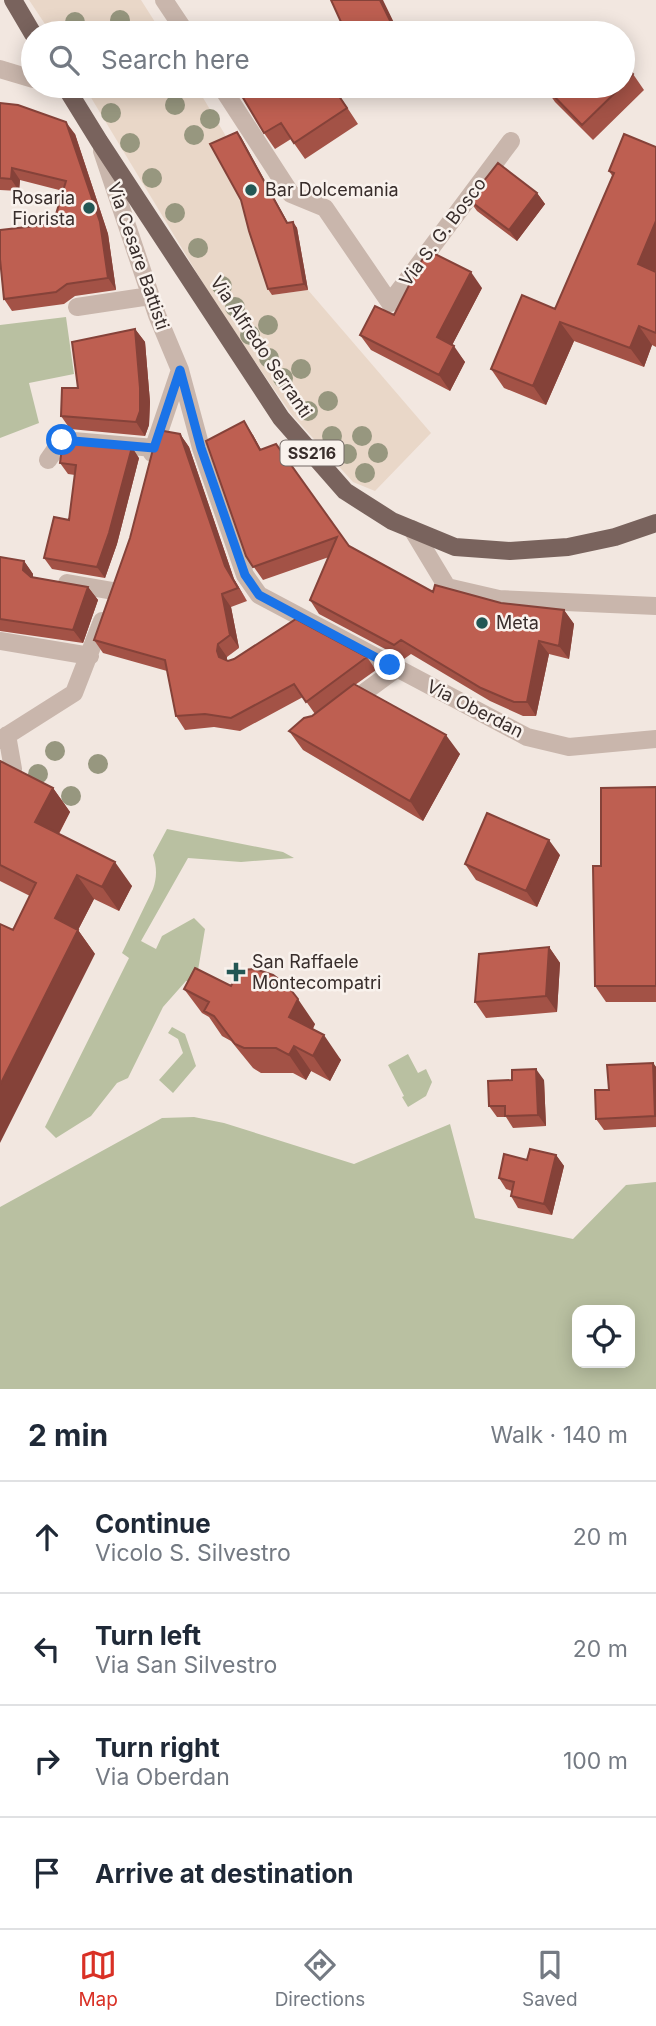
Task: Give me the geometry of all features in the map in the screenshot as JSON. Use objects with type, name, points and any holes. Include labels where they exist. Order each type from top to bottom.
[{"type":"main road","points":[[13,0],[25,21]]},
{"type":"main road","name":"Via Alfredo Serranti","points":[[70,98],[281,418],[345,491],[392,521],[455,547],[510,551],[568,547],[615,537],[656,523]]},
{"type":"street","points":[[164,0],[178,21]]},
{"type":"street","points":[[0,69],[21,75]]},
{"type":"street","name":"Via S. G. Bosco","points":[[228,98],[291,194],[325,208],[390,303],[511,141]]},
{"type":"street","name":"Via Cesare Battisti","points":[[99,141],[150,296],[180,370]]},
{"type":"street","points":[[77,307],[150,296]]},
{"type":"street","points":[[148,472],[180,370]]},
{"type":"street","name":"Via Oberdan","points":[[180,370],[201,448],[245,575],[259,595],[527,737],[549,743],[580,746],[656,738]]},
{"type":"street","points":[[48,460],[62,440],[154,448]]},
{"type":"street","points":[[412,529],[447,586],[499,599],[656,606]]},
{"type":"street","points":[[0,774],[13,769],[4,737],[74,693],[115,585],[55,581]]},
{"type":"street","points":[[284,633],[303,620]]},
{"type":"street","points":[[0,641],[90,656]]},
{"type":"street","points":[[330,718],[396,669]]},
{"type":"green space","points":[[66,317],[74,374],[29,383],[39,423],[0,438],[0,325]]},
{"type":"green space","points":[[167,829],[283,852],[294,858],[241,862],[188,858],[141,941],[156,949],[162,936],[194,918],[205,929],[196,982],[186,981],[163,1007],[128,1078],[117,1083],[91,1116],[56,1138],[45,1127],[129,958],[122,953],[153,889],[156,872],[153,855]]},
{"type":"green space","points":[[172,1027],[185,1034],[196,1066],[173,1093],[159,1080],[183,1053],[178,1039],[168,1033]]},
{"type":"green space","points":[[408,1054],[418,1073],[426,1069],[432,1082],[426,1096],[408,1107],[388,1065]]},
{"type":"green space","points":[[194,1117],[224,1123],[354,1164],[450,1124],[475,1218],[573,1239],[626,1185],[656,1182],[656,1389],[0,1389],[0,1207],[162,1118]]},
{"type":"shaded area","points":[[29,0],[141,0],[154,21],[43,21]]},
{"type":"shaded area","points":[[91,98],[203,98],[230,143],[245,206],[272,295],[308,290],[431,433],[375,491],[353,482],[292,415],[221,313]]},
{"type":"building","points":[[331,0],[380,0],[390,21],[341,21]]},
{"type":"building","points":[[243,98],[340,98],[347,108],[294,143],[281,123],[264,133]]},
{"type":"building","points":[[556,98],[610,98],[582,125]]},
{"type":"building","points":[[0,103],[18,105],[66,122],[100,222],[108,278],[67,284],[56,292],[4,299],[0,230],[53,224],[66,181],[12,168],[11,179],[0,178]]},
{"type":"building","points":[[237,132],[287,223],[293,222],[304,284],[268,289],[241,200],[210,144]]},
{"type":"building","points":[[624,134],[656,147],[656,221],[638,264],[656,272],[656,333],[639,326],[630,348],[560,322],[533,386],[491,369],[522,295],[555,309],[614,173],[609,171]]},
{"type":"building","points":[[498,163],[537,193],[509,230],[469,200]]},
{"type":"building","points":[[427,250],[471,272],[437,337],[454,346],[439,375],[360,335],[375,306],[394,315]]},
{"type":"building","points":[[135,329],[140,388],[140,411],[136,422],[61,416],[62,388],[78,388],[72,342]]},
{"type":"building","points":[[244,421],[260,450],[276,444],[349,546],[433,592],[435,585],[501,603],[564,610],[559,646],[539,641],[527,702],[514,702],[481,688],[401,640],[394,645],[310,600],[337,537],[253,567],[246,556],[206,441]]},
{"type":"building","points":[[158,430],[180,434],[225,566],[238,588],[222,594],[230,635],[218,644],[219,657],[228,661],[234,659],[296,619],[367,657],[306,702],[294,684],[231,718],[205,714],[176,716],[165,660],[94,640],[130,538]]},
{"type":"building","points":[[63,441],[132,447],[97,567],[44,558],[54,517],[69,520],[76,465],[60,463]]},
{"type":"building","points":[[0,557],[24,561],[23,570],[31,577],[88,587],[73,630],[0,619]]},
{"type":"building","points":[[354,684],[446,735],[410,801],[289,731]]},
{"type":"building","points":[[0,761],[53,788],[35,822],[115,862],[102,887],[77,875],[55,918],[78,930],[0,1085],[0,924],[13,930],[36,883],[0,865]]},
{"type":"building","points":[[656,787],[656,986],[595,986],[593,866],[601,866],[601,788]]},
{"type":"building","points":[[487,813],[549,840],[526,891],[465,864]]},
{"type":"building","points":[[549,947],[546,996],[475,1002],[479,954]]},
{"type":"building","points":[[195,968],[231,986],[240,970],[255,969],[273,975],[287,985],[298,999],[289,1017],[324,1035],[313,1056],[294,1046],[289,1055],[276,1048],[244,1048],[235,1044],[214,1016],[204,1011],[209,1002],[184,989]]},
{"type":"building","points":[[653,1063],[655,1116],[596,1119],[595,1090],[609,1090],[607,1065]]},
{"type":"building","points":[[536,1069],[538,1115],[505,1116],[505,1106],[489,1106],[488,1081],[512,1080],[512,1070]]},
{"type":"building","points":[[530,1149],[556,1155],[544,1204],[511,1196],[514,1182],[499,1178],[504,1154],[527,1160]]},
{"type":"place","name":"Bar Dolcemania","points":[[251,190]]},
{"type":"place","name":"Rosaria Fiorista","points":[[89,208]]},
{"type":"place","name":"Meta","points":[[482,623]]},
{"type":"place","name":"San Raffaele Montecompatri","points":[[236,972]]},
{"type":"route","points":[[62,440],[154,448],[180,370],[201,448],[245,575],[259,595],[390,665]]}]
